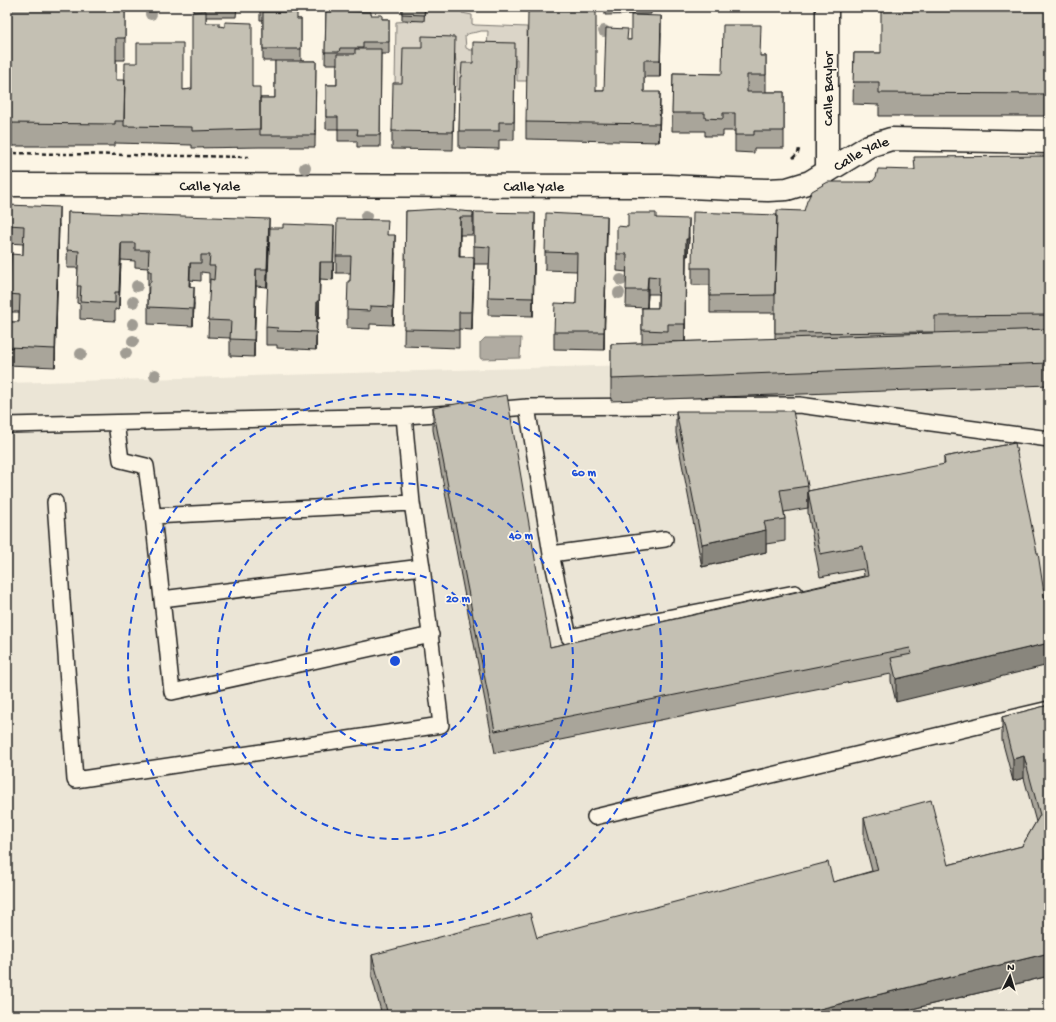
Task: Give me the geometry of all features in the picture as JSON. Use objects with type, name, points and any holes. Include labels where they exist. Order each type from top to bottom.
[{"type":"street","name":"Calle Baylor","points":[[826,7],[827,171]]},
{"type":"street","name":"Calle Yale","points":[[7,185],[668,186],[768,190],[787,189],[810,182],[869,146],[890,139],[1049,142]]},
{"type":"lane","points":[[7,425],[404,416],[527,407],[799,405],[1049,439]]},
{"type":"lane","points":[[527,407],[551,554],[568,637],[795,592]]},
{"type":"lane","points":[[55,502],[75,780],[441,725],[431,635],[412,503],[404,416]]},
{"type":"lane","points":[[116,423],[121,460],[146,466],[153,516],[172,692],[431,635]]},
{"type":"lane","points":[[153,516],[412,503]]},
{"type":"lane","points":[[551,554],[665,538]]},
{"type":"lane","points":[[162,599],[422,567]]},
{"type":"lane","points":[[595,817],[1049,709]]},
{"type":"shaded area","points":[[425,7],[461,7],[462,13],[472,15],[472,24],[475,25],[527,27],[527,81],[517,81],[517,59],[476,57],[466,90],[457,90],[455,54],[403,85],[395,85],[396,22],[424,20]],"holes":[[[488,31],[487,50],[470,50],[466,48],[465,36],[471,33]]]},
{"type":"shaded area","points":[[485,338],[521,338],[520,358],[481,359],[480,343]]},
{"type":"shaded area","points":[[1049,351],[1049,1015],[7,1015],[7,383],[770,361]]},
{"type":"building","points":[[7,7],[125,7],[125,38],[116,38],[116,80],[125,80],[124,121],[115,121],[115,124],[7,123]]},
{"type":"building","points":[[292,7],[292,8],[260,8]]},
{"type":"building","points":[[402,7],[425,7],[424,15],[402,14]]},
{"type":"building","points":[[528,7],[596,7],[596,91],[604,91],[606,28],[628,29],[627,40],[631,40],[631,15],[661,16],[660,60],[644,60],[644,92],[660,92],[659,124],[526,122]]},
{"type":"building","points":[[881,7],[1049,7],[1049,94],[879,93],[879,82],[853,82],[854,53],[881,53]]},
{"type":"building","points":[[206,11],[206,23],[219,23],[219,26],[225,27],[225,22],[252,23],[252,87],[260,87],[260,129],[192,131],[192,127],[124,126],[125,63],[137,63],[137,43],[183,43],[183,90],[192,89],[192,12]]},
{"type":"building","points":[[326,11],[371,12],[371,15],[382,15],[382,19],[389,19],[389,42],[363,42],[363,48],[340,48],[339,52],[325,52]]},
{"type":"building","points":[[263,12],[297,12],[297,19],[301,19],[301,49],[263,49]]},
{"type":"building","points":[[723,25],[761,25],[760,56],[766,56],[766,75],[747,75],[747,92],[784,92],[784,131],[754,131],[754,135],[735,135],[735,113],[723,113],[723,119],[705,118],[705,113],[672,113],[673,73],[722,74]]},
{"type":"building","points":[[422,36],[455,37],[453,132],[392,131],[393,83],[402,83],[403,48],[422,48]]},
{"type":"building","points":[[473,42],[515,43],[514,122],[499,122],[499,131],[459,131],[460,77],[462,63],[473,63]]},
{"type":"building","points":[[355,49],[381,49],[380,135],[357,135],[358,129],[338,129],[338,117],[326,117],[326,85],[337,85],[337,54],[355,54]]},
{"type":"building","points":[[275,61],[316,61],[315,135],[260,135],[260,98],[275,98]]},
{"type":"building","points":[[1049,156],[1049,315],[935,316],[935,332],[775,333],[777,210],[804,211],[812,191],[828,182],[870,182],[876,177],[878,169],[915,170],[914,157]]},
{"type":"building","points":[[8,205],[59,207],[55,349],[7,347],[7,322],[19,322],[20,295],[9,294],[11,254],[23,255],[24,226],[8,225]]},
{"type":"building","points":[[438,209],[473,212],[473,217],[460,217],[459,257],[474,257],[472,312],[459,312],[459,330],[404,329],[406,211]]},
{"type":"building","points":[[68,212],[269,219],[267,269],[256,269],[254,340],[230,339],[231,321],[208,320],[210,279],[214,280],[215,266],[209,266],[210,255],[201,255],[201,263],[190,263],[189,286],[194,287],[193,309],[148,307],[149,283],[151,282],[151,271],[148,271],[149,250],[135,250],[135,243],[121,243],[119,292],[115,292],[115,303],[80,301],[81,286],[77,286],[79,251],[67,250]]},
{"type":"building","points":[[474,212],[535,213],[533,298],[488,297],[490,247],[474,246]]},
{"type":"building","points":[[693,212],[777,215],[775,295],[710,296],[710,268],[692,268]]},
{"type":"building","points":[[546,213],[607,216],[604,332],[554,332],[555,303],[576,304],[577,253],[545,252]]},
{"type":"building","points":[[628,213],[656,213],[656,218],[689,219],[688,239],[686,239],[685,324],[668,324],[668,331],[642,330],[642,308],[658,308],[659,277],[648,276],[647,290],[626,290],[627,254],[617,254],[617,226],[628,227]]},
{"type":"building","points":[[337,219],[388,220],[387,235],[395,235],[393,307],[370,306],[370,311],[347,310],[351,256],[336,256]]},
{"type":"building","points":[[283,224],[334,226],[333,262],[320,262],[319,301],[317,301],[316,332],[277,331],[278,328],[266,327],[270,228],[283,228]]},
{"type":"building","points":[[1049,329],[1049,363],[611,379],[611,344]]},
{"type":"building","points":[[507,395],[550,647],[868,576],[863,546],[820,554],[808,491],[945,464],[944,457],[1015,443],[1038,553],[1049,627],[1049,643],[896,679],[891,658],[912,654],[910,648],[495,731],[433,408]]},
{"type":"building","points":[[676,411],[793,411],[808,486],[780,490],[785,519],[764,522],[766,530],[702,544]]},
{"type":"building","points":[[1049,705],[1049,926],[1047,926],[1049,935],[1049,953],[795,1015],[388,1015],[372,955],[530,913],[537,938],[828,862],[833,882],[878,870],[864,818],[931,800],[948,865],[1022,846],[1040,815],[1024,756],[1013,759],[1002,717]]}]
